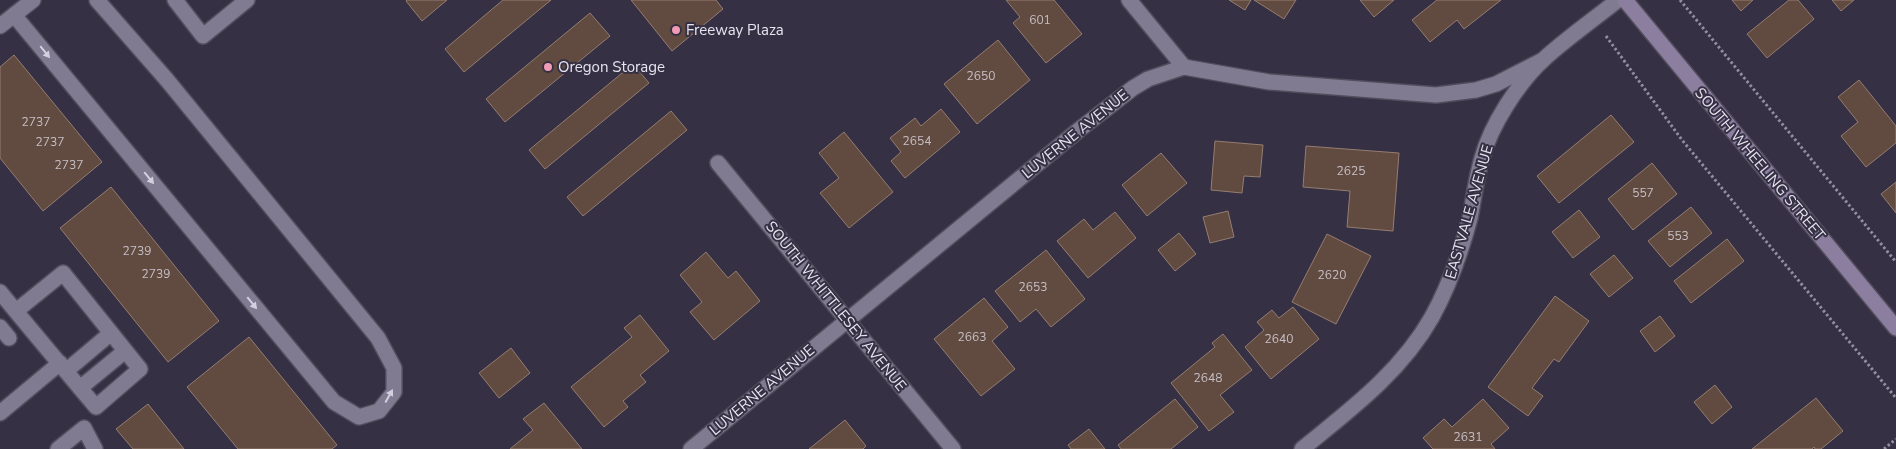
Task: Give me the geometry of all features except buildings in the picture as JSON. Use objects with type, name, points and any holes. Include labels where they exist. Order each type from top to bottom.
[{"type":"main road","name":"SOUTH WHEELING STREET","points":[[1625,0],[1896,328]]},
{"type":"street","points":[[0,26],[33,0]]},
{"type":"street","points":[[14,15],[334,402],[359,417],[379,411],[394,392],[394,368],[378,338],[173,88],[97,0]]},
{"type":"street","points":[[175,0],[203,36],[248,0]]},
{"type":"street","points":[[1129,0],[1184,67]]},
{"type":"street","name":"EASTVALE AVENUE","points":[[1302,449],[1383,381],[1400,363],[1444,295],[1470,218],[1482,157],[1506,106],[1543,60],[1618,0]]},
{"type":"street","name":"LUVERNE AVENUE","points":[[691,449],[1118,98],[1148,79],[1184,67],[1269,82],[1436,95],[1476,90],[1496,84],[1543,60]]},
{"type":"street","name":"SOUTH WHITTLESEY AVENUE","points":[[718,163],[953,449]]},
{"type":"street","points":[[0,292],[96,407],[140,370],[63,273],[16,311]]},
{"type":"street","points":[[0,413],[111,333]]},
{"type":"street","points":[[80,388],[125,351]]},
{"type":"street","points":[[58,449],[84,428],[94,449]]},
{"type":"path","points":[[1680,0],[1896,262]]},
{"type":"path","points":[[1593,20],[1682,140],[1896,398]]},
{"type":"path","points":[[1884,449],[1896,439]]},
{"type":"place","name":"Freeway Plaza","points":[[676,30]]},
{"type":"place","name":"Oregon Storage","points":[[548,67]]}]
